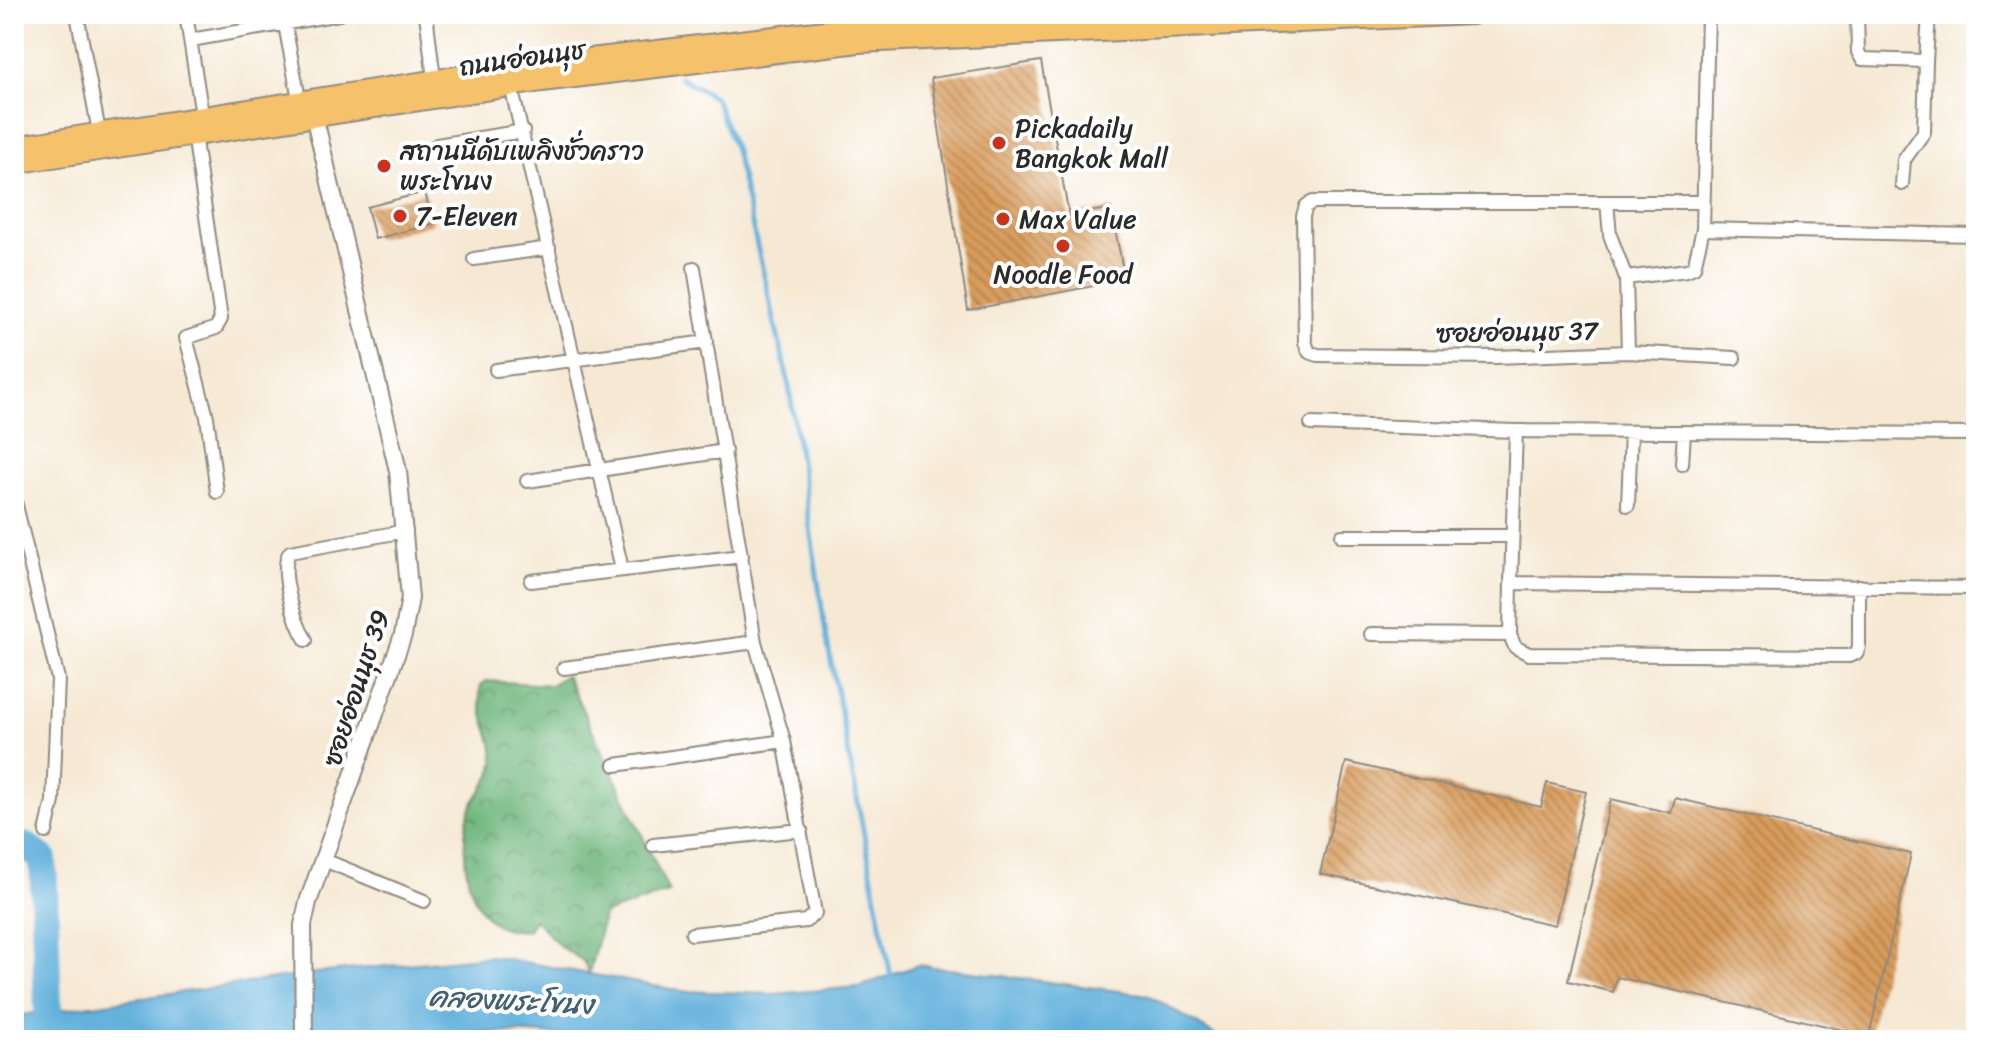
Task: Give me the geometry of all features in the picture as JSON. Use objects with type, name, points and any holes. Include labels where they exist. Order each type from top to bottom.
[{"type":"main road","name":"ถนนอ่อนนุช","points":[[14,147],[100,140],[509,77],[858,28],[1141,14]]},
{"type":"main road","name":"ถนนอ่อนนุช","points":[[858,28],[1473,14]]},
{"type":"main road","name":"ถนนอ่อนนุช","points":[[14,163],[100,140]]},
{"type":"street","points":[[77,14],[100,140]]},
{"type":"street","points":[[186,14],[221,319],[216,328],[186,338],[207,417],[217,492]]},
{"type":"street","points":[[191,40],[284,19],[339,14]]},
{"type":"street","points":[[426,14],[436,88]]},
{"type":"street","points":[[1626,278],[1646,278],[1694,267],[1703,229],[1708,14]]},
{"type":"street","points":[[1857,14],[1858,52],[1862,59],[1926,61]]},
{"type":"street","points":[[1902,184],[1904,160],[1924,132],[1929,14]]},
{"type":"street","points":[[284,19],[307,107]]},
{"type":"street","points":[[509,77],[622,569]]},
{"type":"street","name":"ซอยอ่อนนุช 39","points":[[304,1040],[303,925],[403,635],[410,598],[398,471],[307,107]]},
{"type":"street","points":[[437,145],[523,131]]},
{"type":"street","name":"ซอยอ่อนนุช 37","points":[[1313,202],[1607,202],[1610,235],[1626,278],[1628,352],[1496,357],[1318,355],[1309,352],[1305,342],[1303,216],[1306,206],[1313,202]]},
{"type":"street","points":[[1607,202],[1703,202]]},
{"type":"street","points":[[1703,229],[1976,235]]},
{"type":"street","points":[[474,259],[549,248]]},
{"type":"street","points":[[692,934],[811,919],[815,907],[784,741],[755,642],[694,268]]},
{"type":"street","points":[[496,370],[575,362],[707,342]]},
{"type":"street","points":[[1628,352],[1734,358]]},
{"type":"street","points":[[1311,424],[1516,431],[1976,434]]},
{"type":"street","points":[[1516,431],[1510,635],[1515,647],[1529,654],[1849,656],[1857,653],[1859,646],[1859,586]]},
{"type":"street","points":[[1628,505],[1631,432]]},
{"type":"street","points":[[1682,464],[1684,432]]},
{"type":"street","points":[[527,481],[725,451]]},
{"type":"street","points":[[14,497],[58,679],[54,787],[46,832]]},
{"type":"street","points":[[306,640],[297,625],[284,566],[290,552],[406,531]]},
{"type":"street","points":[[1342,536],[1511,536]]},
{"type":"street","points":[[531,581],[742,556]]},
{"type":"street","points":[[1511,583],[1976,588]]},
{"type":"street","points":[[1371,634],[1510,635]]},
{"type":"street","points":[[564,668],[755,642]]},
{"type":"street","points":[[615,765],[784,741]]},
{"type":"street","points":[[653,845],[801,830]]},
{"type":"street","points":[[324,860],[424,901]]},
{"type":"green space","points":[[566,675],[669,892],[604,914],[589,973],[583,961],[561,947],[534,919],[528,930],[508,929],[492,921],[480,908],[472,891],[465,851],[469,813],[490,777],[494,763],[492,743],[481,705],[481,685],[486,681],[550,685]]},
{"type":"water","name":"คลองพระโขนง","points":[[491,956],[682,991],[775,994],[859,987],[918,965],[1149,995],[1223,1040],[597,1040],[497,1032],[330,1040],[14,1040],[14,1016],[316,973]]},
{"type":"building","name":"Pickadaily Bangkok Mall","points":[[1041,61],[1069,216],[1111,208],[1125,280],[968,310],[931,78]]},
{"type":"building","name":"7-Eleven","points":[[425,192],[433,224],[375,239],[367,207]]},
{"type":"building","points":[[1346,762],[1541,807],[1547,783],[1586,792],[1555,925],[1320,874]]},
{"type":"building","points":[[1675,798],[1911,854],[1869,1036],[1617,977],[1613,992],[1568,981],[1611,799],[1671,813]]},
{"type":"waterway","points":[[680,77],[715,98],[735,150],[788,380],[826,635],[892,982]]},
{"type":"waterway","points":[[14,844],[27,847],[43,859],[49,1037],[60,1036]]},
{"type":"place","name":"Pickadaily Bangkok Mall","points":[[999,143]]},
{"type":"place","name":"สถานนีดับเพลิงชั่วคราว พระโขนง","points":[[384,166]]},
{"type":"place","name":"7-Eleven","points":[[400,216]]},
{"type":"place","name":"Max Value","points":[[1003,219]]},
{"type":"place","name":"Noodle Food","points":[[1063,246]]}]
